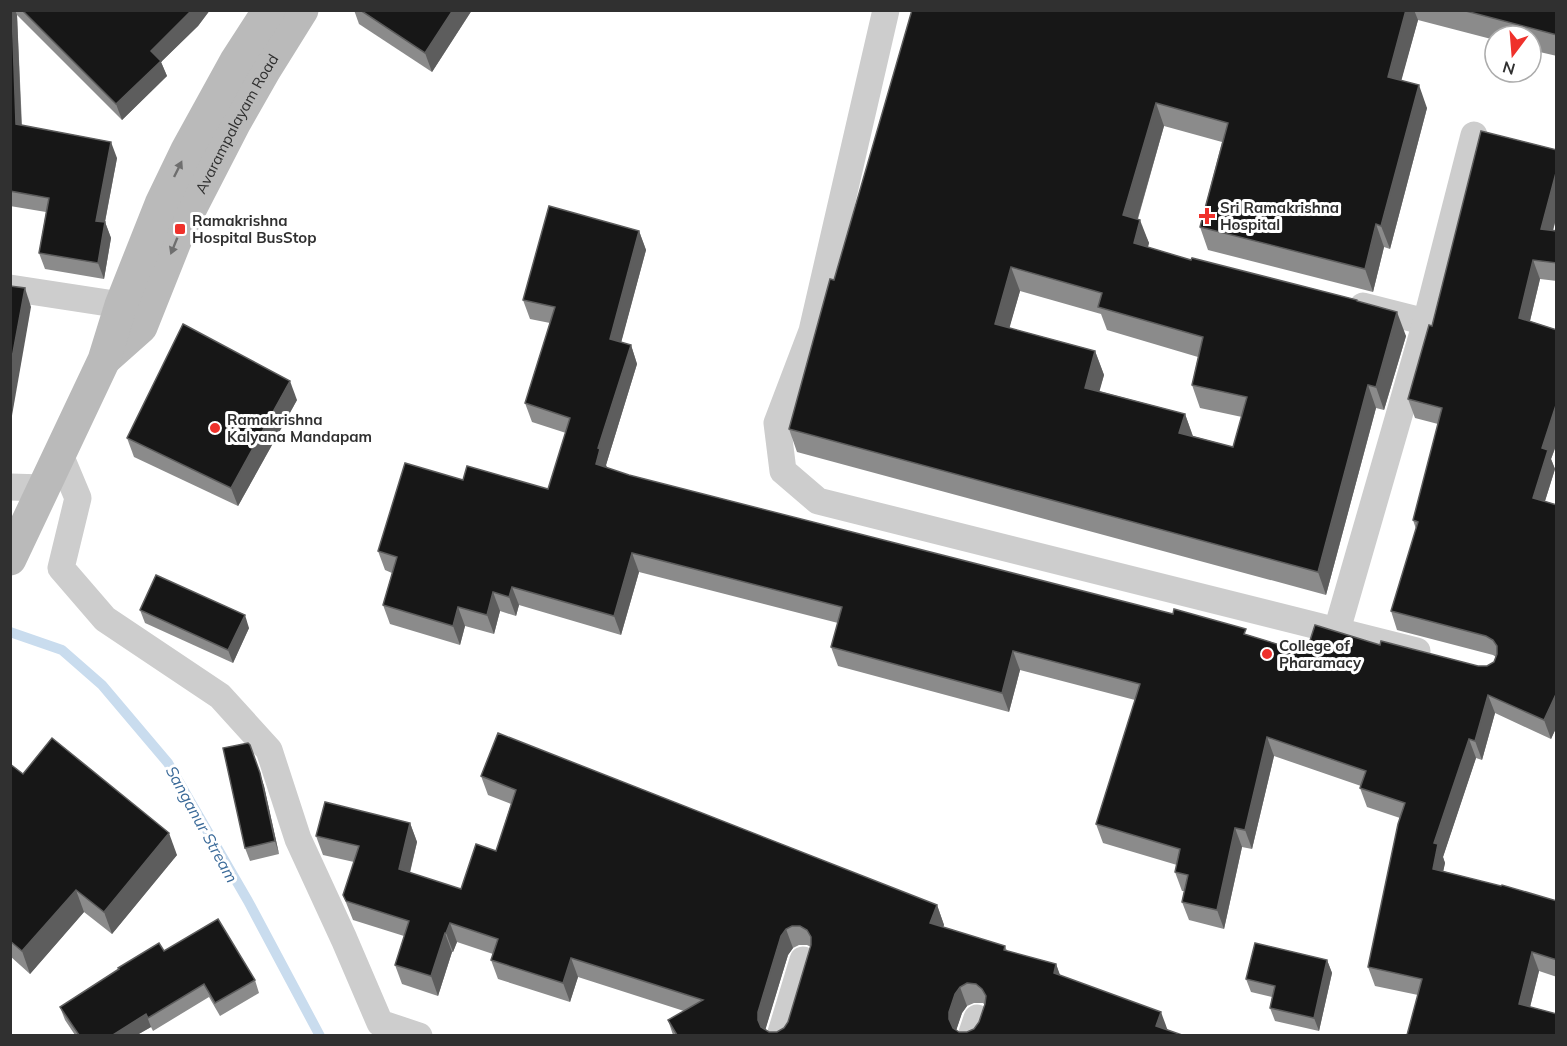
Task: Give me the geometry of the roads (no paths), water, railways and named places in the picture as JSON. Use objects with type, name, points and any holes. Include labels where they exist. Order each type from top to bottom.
[{"type":"main road","points":[[10,559],[30,495],[60,455],[104,360],[121,305],[161,204],[187,150],[236,61],[270,10]]},
{"type":"main road","name":"Avarampalayam Road","points":[[104,360],[141,327],[180,229],[235,122],[302,10]]},
{"type":"street","points":[[886,10],[812,331],[777,423],[783,471],[818,501],[1445,658]]},
{"type":"street","points":[[1337,630],[1426,321],[1474,135]]},
{"type":"street","points":[[10,288],[121,305]]},
{"type":"street","points":[[1334,298],[1426,321]]},
{"type":"street","points":[[60,455],[78,498],[61,568],[105,619],[220,696],[269,750],[298,839],[380,1023],[419,1035]]},
{"type":"street","points":[[780,1035],[803,960]]},
{"type":"waterway","name":"Sanganur Stream","points":[[10,632],[62,650],[102,685],[168,763],[248,901],[320,1036]]},
{"type":"place","name":"Sri Ramakrishna Hospital","points":[[1207,216]]},
{"type":"place","name":"Ramakrishna Hospital BusStop","points":[[180,229]]},
{"type":"place","name":"Ramakrishna Kalyana Mandapam","points":[[215,428]]},
{"type":"place","name":"College of Pharamacy","points":[[1267,654]]}]
